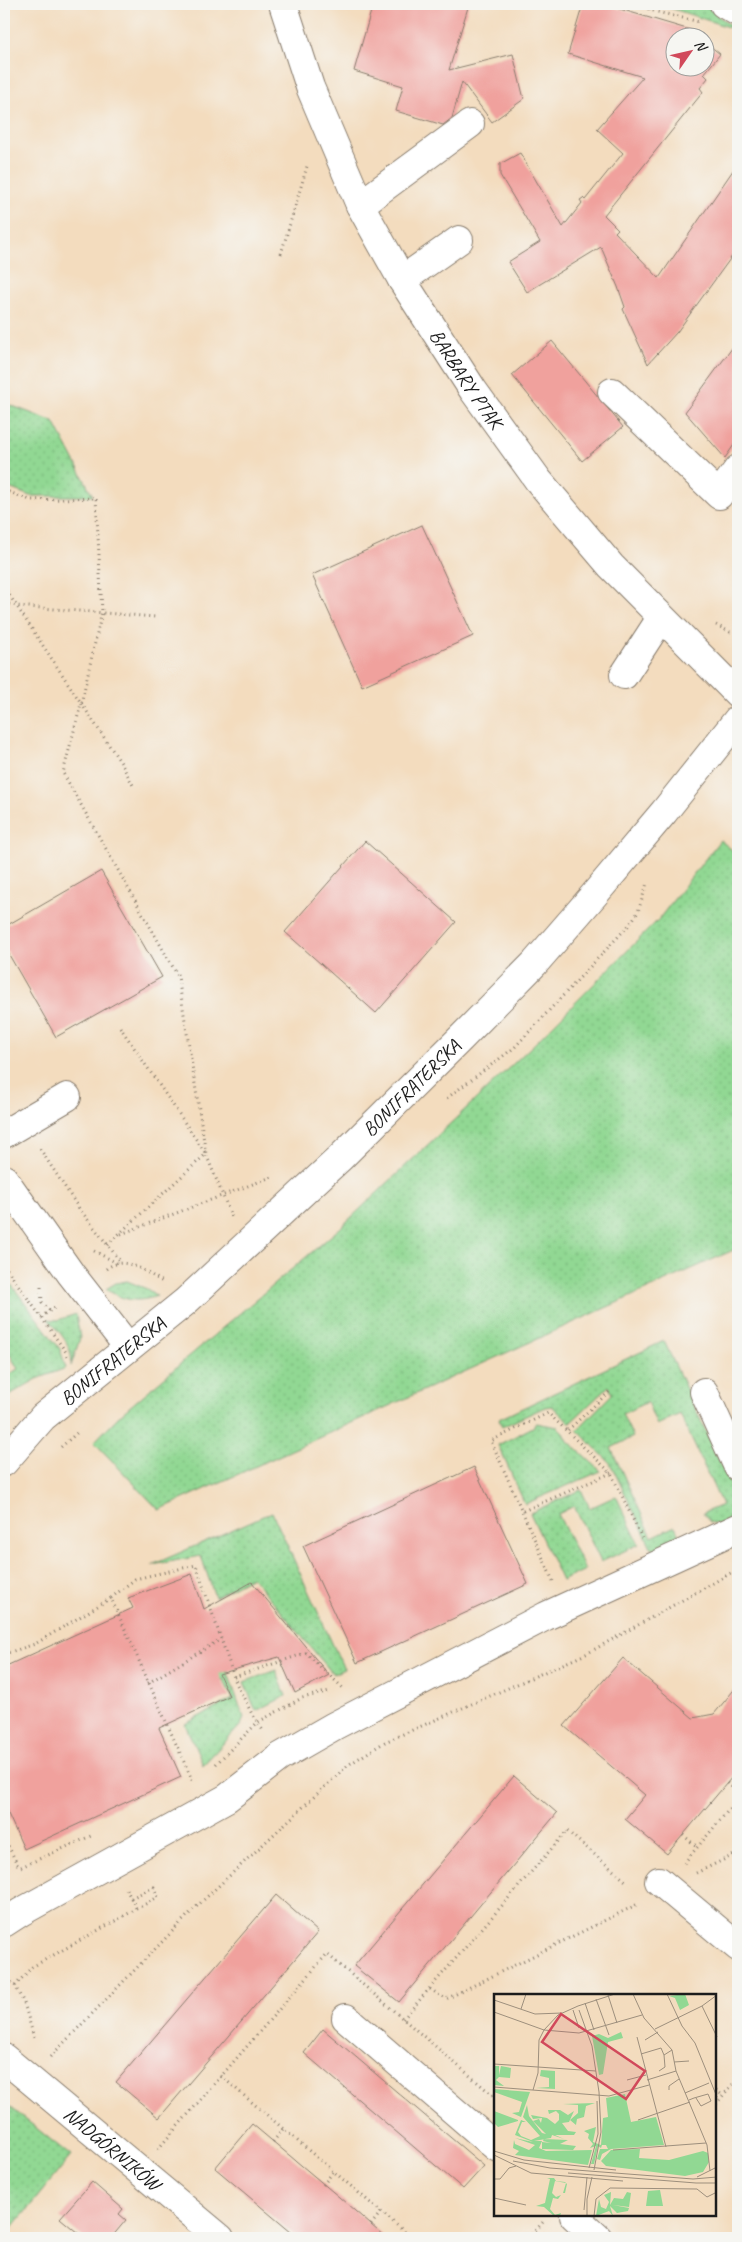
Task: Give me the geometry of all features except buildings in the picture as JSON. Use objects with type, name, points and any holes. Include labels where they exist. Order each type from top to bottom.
[{"type":"street","name":"BARBARY PTAK","points":[[283,4],[310,87],[360,205],[402,280],[473,390],[538,480],[611,566],[738,694]]},
{"type":"street","points":[[724,4],[738,12]]},
{"type":"street","points":[[360,205],[470,124]]},
{"type":"street","points":[[402,280],[459,240]]},
{"type":"street","points":[[612,392],[719,495],[738,469]]},
{"type":"street","points":[[624,675],[661,618]]},
{"type":"street","name":"BONIFRATERSKA","points":[[4,1462],[43,1417],[185,1302],[340,1158],[534,964],[658,820],[738,719]]},
{"type":"street","points":[[13,1128],[67,1097]]},
{"type":"street","points":[[4,1179],[81,1288],[128,1347]]},
{"type":"street","points":[[704,1392],[738,1467]]},
{"type":"street","name":"BONIFRATERSKA","points":[[4,1435],[43,1417]]},
{"type":"street","points":[[7,1912],[112,1861],[227,1798],[280,1757],[334,1726],[546,1616],[738,1528]]},
{"type":"street","points":[[660,1882],[738,1947]]},
{"type":"street","points":[[346,2018],[494,2145]]},
{"type":"street","name":"NADGÓRNIKÓW","points":[[4,2058],[220,2238]]},
{"type":"street","points":[[575,2217],[598,2238]]},
{"type":"path","points":[[648,4],[649,10],[701,22]]},
{"type":"path","points":[[280,254],[310,157]]},
{"type":"path","points":[[4,490],[30,500],[96,498],[102,612],[63,773],[178,976],[206,1154],[234,1224]]},
{"type":"path","points":[[4,587],[121,763],[134,787]]},
{"type":"path","points":[[4,603],[16,606],[155,617]]},
{"type":"path","points":[[120,1027],[206,1154]]},
{"type":"path","points":[[4,1088],[13,1128],[121,1262]]},
{"type":"path","points":[[107,1246],[206,1154]]},
{"type":"path","points":[[118,1234],[273,1175],[280,1180]]},
{"type":"path","points":[[41,1317],[112,1264],[121,1262],[130,1264],[166,1283],[185,1302]]},
{"type":"path","points":[[4,1266],[66,1352],[68,1361]]},
{"type":"path","points":[[568,1430],[611,1390]]},
{"type":"path","points":[[557,1589],[490,1441],[548,1413],[611,1473],[656,1567]]},
{"type":"path","points":[[523,1511],[611,1473]]},
{"type":"path","points":[[4,1654],[34,1644],[111,1598],[135,1579],[196,1565],[234,1677],[252,1714],[280,1757]]},
{"type":"path","points":[[44,2052],[50,2058],[195,1908],[348,1765],[385,1742],[588,1653],[738,1570]]},
{"type":"path","points":[[111,1598],[195,1787],[201,1780]]},
{"type":"path","points":[[148,1683],[221,1639]]},
{"type":"path","points":[[234,1677],[306,1653],[344,1688]]},
{"type":"path","points":[[214,1767],[258,1722],[302,1698],[353,1686]]},
{"type":"path","points":[[727,1783],[738,1792]]},
{"type":"path","points":[[430,1989],[446,1999],[647,1899],[660,1882],[697,1847],[738,1798]]},
{"type":"path","points":[[403,2019],[567,1831],[660,1882],[685,1879],[738,1853]]},
{"type":"path","points":[[4,1837],[17,1864],[21,1867],[96,1833]]},
{"type":"path","points":[[683,1835],[697,1847]]},
{"type":"path","points":[[112,1861],[136,1908]]},
{"type":"path","points":[[15,1986],[32,1968],[158,1897],[154,1887],[131,1898]]},
{"type":"path","points":[[157,2150],[327,1954],[494,2096]]},
{"type":"path","points":[[4,1975],[15,1986],[24,2002],[33,2040],[39,2046]]},
{"type":"path","points":[[221,2076],[412,2238]]},
{"type":"path","points":[[717,2103],[738,2078]]},
{"type":"path","points":[[717,2091],[723,2096]]},
{"type":"path","points":[[273,2142],[283,2129]]},
{"type":"path","points":[[323,2184],[333,2172]]},
{"type":"path","points":[[371,2225],[381,2212]]},
{"type":"path","points":[[529,2238],[548,2217]]},
{"type":"green space","points":[[658,4],[704,4],[734,29]]},
{"type":"green space","points":[[10,405],[54,422],[93,496],[30,496],[4,486],[4,407]]},
{"type":"green space","points":[[720,840],[738,853],[738,1248],[159,1510],[94,1442],[120,1415],[339,1229],[532,1046],[658,920]]},
{"type":"green space","points":[[4,1275],[60,1349],[66,1368],[37,1379],[4,1398],[4,1377],[18,1369],[4,1344]]},
{"type":"green space","points":[[127,1281],[147,1289],[157,1296],[143,1300],[131,1300],[118,1296],[106,1289],[116,1283]]},
{"type":"green space","points":[[76,1314],[80,1338],[71,1366],[68,1346],[48,1319],[58,1320]]},
{"type":"green space","points":[[664,1341],[738,1501],[738,1517],[718,1525],[710,1522],[703,1513],[722,1505],[680,1414],[657,1425],[647,1402],[622,1414],[633,1437],[611,1448],[652,1537],[675,1526],[678,1532],[677,1542],[656,1557],[610,1463],[577,1430],[612,1394],[609,1386],[570,1423],[552,1406],[545,1407],[502,1427],[499,1419]]},
{"type":"green space","points":[[536,1423],[558,1427],[568,1441],[601,1471],[525,1504],[498,1445],[533,1427]]},
{"type":"green space","points":[[581,1490],[590,1508],[616,1496],[639,1544],[601,1562],[574,1506],[558,1514],[585,1570],[562,1581],[530,1513]]},
{"type":"green space","points":[[272,1512],[344,1669],[333,1674],[252,1577],[215,1597],[201,1556],[152,1565]]},
{"type":"green space","points":[[219,1648],[244,1718],[241,1725],[203,1765],[185,1724],[233,1699],[223,1679],[176,1701]]},
{"type":"green space","points":[[276,1670],[286,1696],[256,1711],[244,1682]]},
{"type":"green space","points":[[4,2102],[71,2156],[4,2238]]}]
